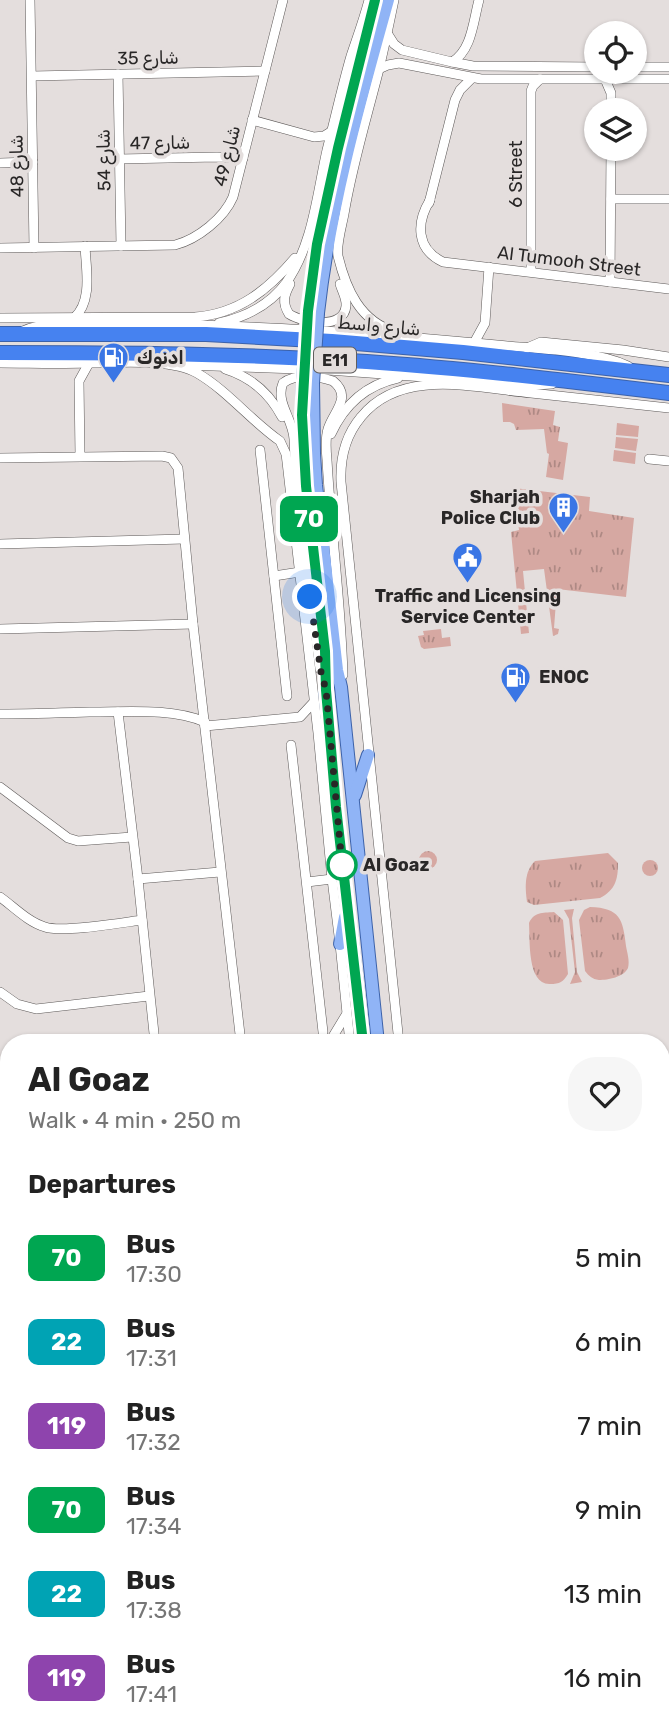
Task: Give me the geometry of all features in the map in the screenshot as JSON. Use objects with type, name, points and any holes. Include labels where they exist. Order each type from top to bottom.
[{"type":"highway","name":"شارع واسط","points":[[0,334],[206,334],[318,340],[669,374]]},
{"type":"highway","name":"شارع واسط","points":[[0,353],[210,354],[331,360],[413,365],[669,393]]},
{"type":"main road","points":[[362,1034],[326,690],[325,651],[306,486],[302,415],[308,383],[317,244],[325,201],[375,0]]},
{"type":"main road","points":[[313,312],[335,203],[388,0]]},
{"type":"main road","points":[[308,383],[316,485],[341,687],[377,1034]]},
{"type":"main road","points":[[353,806],[368,755]]},
{"type":"main road","points":[[341,944],[347,906]]},
{"type":"street","name":"شارع 48","points":[[30,0],[34,248]]},
{"type":"street","name":"شارع 49","points":[[0,248],[175,245],[195,236],[210,225],[228,208],[233,197],[283,0]]},
{"type":"street","points":[[369,0],[332,131],[307,251],[284,297],[285,306],[293,317],[304,320],[337,320],[342,316],[346,303],[337,274],[337,254],[352,171],[394,0]]},
{"type":"street","points":[[452,62],[461,56],[467,47],[479,0]]},
{"type":"street","points":[[387,33],[402,50]]},
{"type":"street","points":[[467,47],[473,66]]},
{"type":"street","points":[[399,63],[394,59],[396,50],[473,66],[584,67]]},
{"type":"street","points":[[379,69],[399,63],[472,78],[584,79]]},
{"type":"street","points":[[647,67],[669,67]]},
{"type":"street","name":"شارع 35","points":[[32,76],[265,71]]},
{"type":"street","points":[[446,73],[452,83],[455,100]]},
{"type":"street","name":"شارع 54","points":[[118,74],[121,246]]},
{"type":"street","points":[[455,100],[460,90],[472,78]]},
{"type":"street","name":"6 Street","points":[[531,271],[531,91],[540,79]]},
{"type":"street","points":[[647,79],[669,79]]},
{"type":"street","name":"Al Tumooh Street","points":[[455,100],[421,226],[424,244],[430,254],[448,263],[669,289]]},
{"type":"street","points":[[253,120],[314,136],[324,136],[332,131]]},
{"type":"street","points":[[314,136],[327,152]]},
{"type":"street","name":"شارع 47","points":[[119,159],[243,158]]},
{"type":"street","points":[[610,282],[611,161]]},
{"type":"street","points":[[0,163],[33,162]]},
{"type":"street","points":[[611,199],[669,199]]},
{"type":"street","points":[[208,326],[241,318],[267,303],[285,284],[303,249],[313,218]]},
{"type":"street","points":[[74,318],[82,309],[86,298],[85,246]]},
{"type":"street","points":[[0,318],[204,317],[236,308],[253,299],[269,286],[303,249]]},
{"type":"street","points":[[337,254],[348,289],[354,301],[368,316],[384,328],[422,338]]},
{"type":"street","points":[[489,267],[485,323],[489,336],[497,345]]},
{"type":"street","points":[[86,298],[90,307],[101,318]]},
{"type":"street","points":[[147,317],[161,324]]},
{"type":"street","points":[[474,343],[485,323]]},
{"type":"street","points":[[18,334],[34,326],[55,324],[161,324],[422,338],[599,357],[635,370]]},
{"type":"street","points":[[527,348],[541,342],[669,357]]},
{"type":"street","points":[[0,363],[206,365],[411,376],[669,408]]},
{"type":"street","points":[[0,369],[44,368],[63,363]]},
{"type":"street","points":[[63,363],[79,381]]},
{"type":"street","points":[[80,456],[79,381],[89,363]]},
{"type":"street","points":[[173,364],[191,370],[205,379],[280,442],[287,462],[341,944],[348,1034]]},
{"type":"street","points":[[206,365],[240,375],[259,387],[282,416],[294,455]]},
{"type":"street","points":[[326,449],[340,416],[353,401],[376,384],[411,376]]},
{"type":"street","points":[[326,690],[321,672],[306,557],[292,428],[279,396],[283,383],[293,377],[327,379],[337,384],[341,390],[342,401],[328,429],[326,449],[341,621],[341,687]]},
{"type":"street","points":[[398,1034],[341,471],[344,450],[351,430],[371,406],[389,394],[408,387],[464,383],[535,385],[565,380]]},
{"type":"street","points":[[260,450],[287,696]]},
{"type":"street","points":[[0,458],[167,456],[176,463],[240,1034]]},
{"type":"street","points":[[649,459],[669,461]]},
{"type":"street","points":[[328,489],[344,503]]},
{"type":"street","points":[[0,544],[184,539]]},
{"type":"street","points":[[300,572],[306,557]]},
{"type":"street","points":[[274,576],[300,572]]},
{"type":"street","points":[[0,629],[193,624]]},
{"type":"street","points":[[0,714],[176,714],[205,724],[300,717],[314,702]]},
{"type":"street","points":[[118,712],[154,1034]]},
{"type":"street","points":[[294,718],[312,725],[318,733]]},
{"type":"street","points":[[291,745],[323,1032]]},
{"type":"street","points":[[0,787],[68,838],[78,841],[132,837]]},
{"type":"street","points":[[138,879],[220,872]]},
{"type":"street","points":[[307,882],[332,879]]},
{"type":"street","points":[[0,897],[37,924],[50,929],[142,920]]},
{"type":"street","points":[[0,992],[16,1004],[36,1009],[149,996]]},
{"type":"street","points":[[336,1034],[347,1014]]},
{"type":"green space","points":[[502,403],[555,411],[553,425],[560,427],[558,441],[568,443],[563,480],[546,477],[549,454],[544,429],[516,430],[514,424],[503,422]]},
{"type":"green space","points":[[617,423],[639,426],[638,437],[616,435]]},
{"type":"green space","points":[[616,437],[638,439],[636,451],[615,448]]},
{"type":"green space","points":[[614,450],[636,453],[635,464],[613,461]]},
{"type":"green space","points":[[514,488],[590,497],[589,511],[634,518],[626,597],[557,589],[554,628],[559,629],[558,634],[553,636],[544,569],[523,571],[529,633],[521,634],[511,532],[519,530],[515,498],[507,498],[507,492]]},
{"type":"green space","points":[[441,629],[442,638],[450,637],[451,646],[421,647],[418,636],[424,635],[423,631]]},
{"type":"green space","points":[[428,851],[436,856],[437,860],[432,868],[428,869],[420,864],[419,860],[424,852]]},
{"type":"green space","points":[[608,853],[618,863],[615,884],[605,895],[600,898],[534,905],[527,902],[527,875],[535,861]]},
{"type":"green space","points":[[647,860],[653,860],[658,868],[656,874],[647,876],[642,871],[642,865]]},
{"type":"green space","points":[[590,907],[608,910],[621,922],[629,960],[628,968],[623,974],[597,980],[585,971],[579,920],[584,910]]},
{"type":"green space","points":[[574,909],[572,918],[577,972],[582,982],[570,984],[575,972],[569,919],[564,910]]},
{"type":"green space","points":[[554,912],[563,920],[568,974],[561,982],[550,984],[537,977],[534,970],[529,923],[536,915]]},
{"type":"bus line","name":"70","points":[[362,1034],[336,807],[325,651],[309,524],[302,415],[308,311],[317,244],[325,201],[375,0]]},
{"type":"place","name":"ادنوك","points":[[114,385]]},
{"type":"place","name":"Sharjah Police Club","points":[[563,534]]},
{"type":"place","name":"Traffic and Licensing Service Center","points":[[468,585]]},
{"type":"place","name":"ENOC","points":[[516,704]]},
{"type":"place","name":"Al Goaz","points":[[342,865]]},
{"type":"route","points":[[310,597],[326,690],[342,865]]}]
